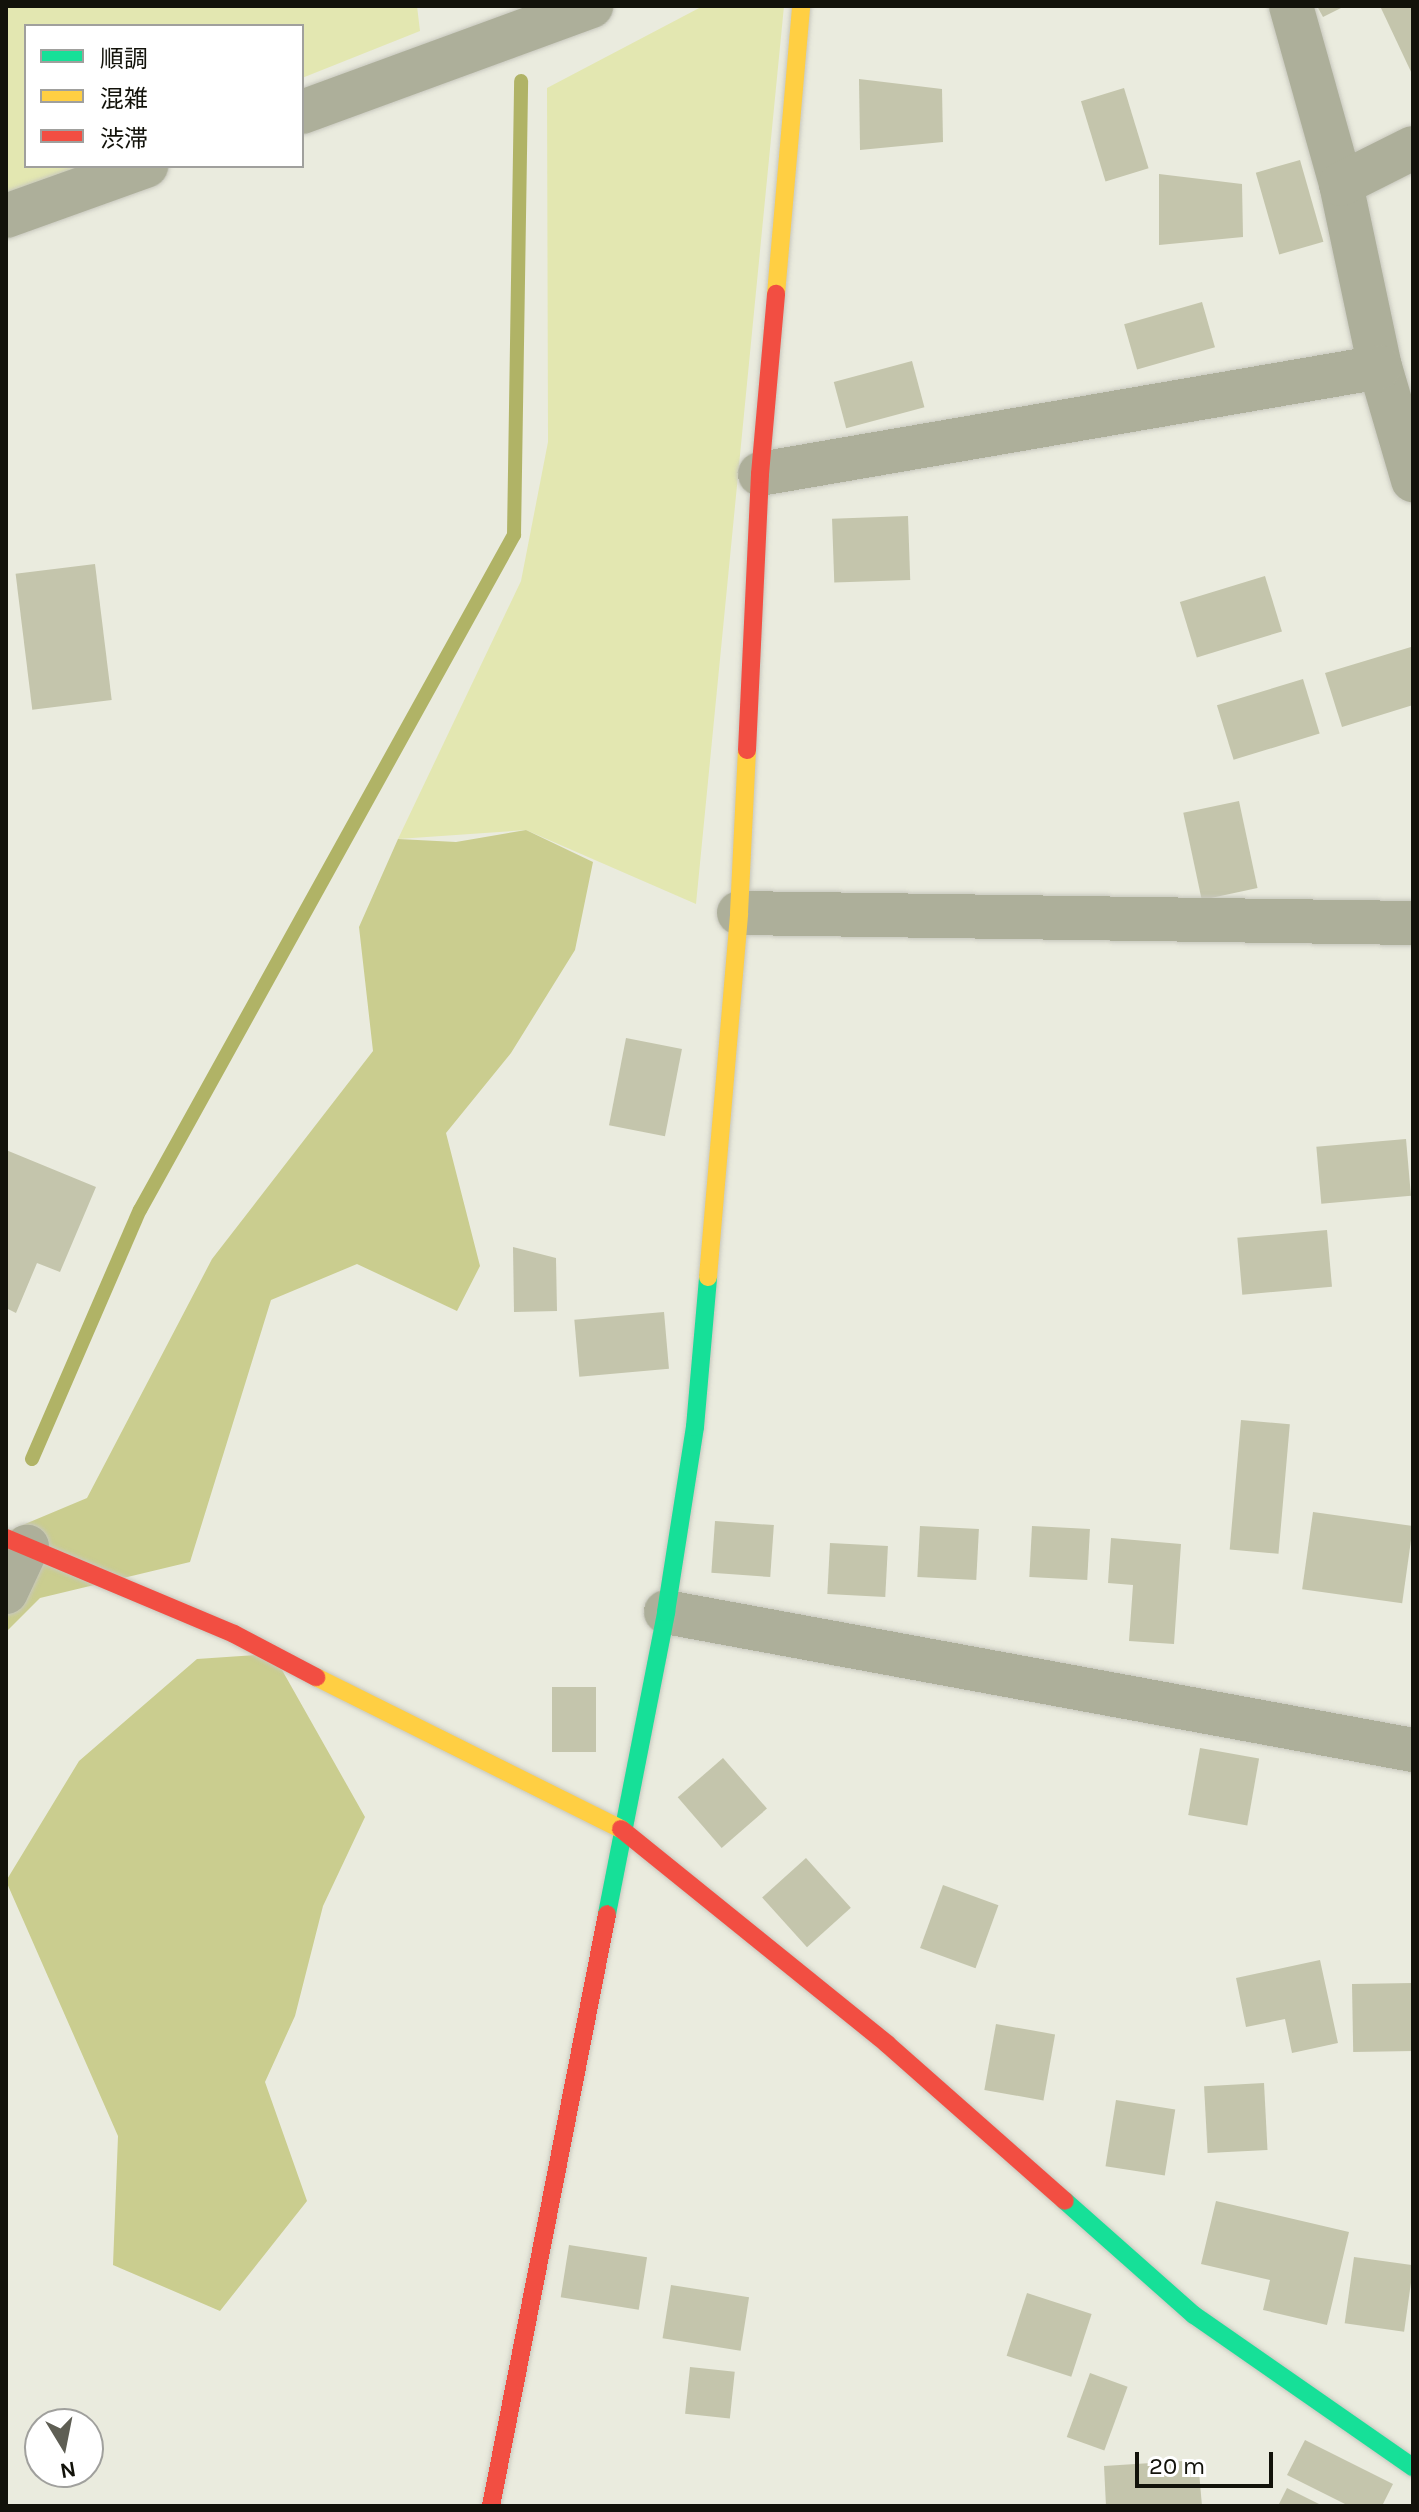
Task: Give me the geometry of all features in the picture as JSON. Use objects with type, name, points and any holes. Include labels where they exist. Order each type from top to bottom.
[{"type":"street","points":[[304,111],[591,6]]},
{"type":"street","points":[[491,2506],[666,1612],[695,1427],[739,913],[760,474],[801,6]]},
{"type":"street","points":[[1291,6],[1341,184],[1380,367],[1413,480]]},
{"type":"street","points":[[1341,184],[1413,148]]},
{"type":"street","points":[[6,216],[140,168]]},
{"type":"street","points":[[760,474],[1380,367]]},
{"type":"street","points":[[739,913],[1413,923]]},
{"type":"street","points":[[6,1592],[17,1542],[234,1634],[475,1760],[624,1830],[887,2044],[1194,2315],[1413,2467]]},
{"type":"street","points":[[666,1612],[1413,1750]]},
{"type":"green space","points":[[6,6],[417,6],[420,31],[304,77],[304,24],[24,24],[24,168],[75,168],[6,196]]},
{"type":"green space","points":[[703,6],[784,6],[696,904],[526,830],[398,839],[521,581],[548,442],[547,88]]},
{"type":"green space","points":[[526,830],[593,862],[575,950],[511,1053],[446,1133],[480,1266],[457,1311],[357,1264],[271,1300],[190,1562],[40,1598],[6,1632],[6,1532],[87,1498],[212,1259],[373,1051],[359,927],[398,839],[456,842]]},
{"type":"green space","points":[[273,1654],[365,1817],[323,1906],[295,2016],[265,2082],[307,2201],[220,2311],[113,2265],[118,2136],[6,1881],[79,1761],[197,1659]]},
{"type":"building","points":[[1317,6],[1345,6],[1323,17]]},
{"type":"building","points":[[1380,6],[1413,6],[1413,76]]},
{"type":"building","points":[[859,79],[942,89],[943,142],[860,150]]},
{"type":"building","points":[[1124,88],[1149,168],[1106,181],[1081,101]]},
{"type":"building","points":[[1300,160],[1323,242],[1279,254],[1256,173]]},
{"type":"building","points":[[1159,174],[1242,184],[1243,237],[1159,245]]},
{"type":"building","points":[[1202,302],[1215,347],[1137,370],[1124,324]]},
{"type":"building","points":[[912,361],[924,407],[846,428],[834,382]]},
{"type":"building","points":[[908,516],[910,580],[834,583],[832,519]]},
{"type":"building","points":[[95,564],[112,700],[32,710],[16,574]]},
{"type":"building","points":[[1265,576],[1282,631],[1197,657],[1180,602]]},
{"type":"building","points":[[1411,647],[1413,705],[1342,727],[1325,673]]},
{"type":"building","points":[[1303,679],[1320,734],[1234,760],[1217,705]]},
{"type":"building","points":[[1239,801],[1258,888],[1202,900],[1183,813]]},
{"type":"building","points":[[626,1038],[682,1049],[665,1136],[609,1125]]},
{"type":"building","points":[[1406,1139],[1411,1196],[1321,1204],[1316,1147]]},
{"type":"building","points":[[6,1150],[96,1187],[60,1272],[37,1263],[16,1313],[6,1308]]},
{"type":"building","points":[[1327,1230],[1332,1287],[1242,1295],[1237,1238]]},
{"type":"building","points":[[513,1247],[556,1258],[557,1311],[514,1312]]},
{"type":"building","points":[[664,1312],[669,1369],[579,1377],[574,1320]]},
{"type":"building","points":[[1241,1420],[1290,1424],[1278,1554],[1230,1550]]},
{"type":"building","points":[[1313,1512],[1413,1526],[1402,1603],[1302,1589]]},
{"type":"building","points":[[715,1521],[774,1525],[770,1577],[711,1573]]},
{"type":"building","points":[[920,1526],[979,1529],[976,1580],[917,1577]]},
{"type":"building","points":[[1032,1526],[1090,1529],[1087,1580],[1029,1577]]},
{"type":"building","points":[[1111,1538],[1181,1544],[1174,1644],[1129,1641],[1133,1585],[1108,1583]]},
{"type":"building","points":[[830,1543],[888,1546],[885,1597],[827,1594]]},
{"type":"building","points":[[552,1687],[596,1687],[596,1752],[552,1752]]},
{"type":"building","points":[[1200,1748],[1259,1758],[1247,1825],[1188,1815]]},
{"type":"building","points":[[723,1758],[767,1809],[722,1848],[678,1797]]},
{"type":"building","points":[[806,1858],[851,1908],[807,1947],[762,1897]]},
{"type":"building","points":[[943,1885],[998,1905],[976,1968],[920,1948]]},
{"type":"building","points":[[1320,1960],[1338,2043],[1292,2053],[1285,2019],[1246,2027],[1236,1978]]},
{"type":"building","points":[[1412,1983],[1413,2051],[1353,2052],[1352,1984]]},
{"type":"building","points":[[996,2024],[1055,2034],[1043,2100],[984,2090]]},
{"type":"building","points":[[1264,2083],[1268,2150],[1208,2153],[1204,2086]]},
{"type":"building","points":[[1116,2100],[1175,2109],[1165,2176],[1106,2166]]},
{"type":"building","points":[[1216,2201],[1349,2232],[1327,2325],[1263,2310],[1270,2280],[1201,2264]]},
{"type":"building","points":[[569,2245],[647,2257],[639,2310],[561,2297]]},
{"type":"building","points":[[1354,2257],[1413,2265],[1404,2332],[1345,2323]]},
{"type":"building","points":[[671,2285],[749,2297],[741,2351],[663,2338]]},
{"type":"building","points":[[1027,2293],[1092,2314],[1071,2377],[1007,2356]]},
{"type":"building","points":[[690,2367],[735,2372],[730,2418],[685,2414]]},
{"type":"building","points":[[1090,2373],[1128,2387],[1104,2451],[1067,2437]]},
{"type":"building","points":[[1305,2440],[1393,2484],[1382,2506],[1349,2506],[1287,2475]]},
{"type":"building","points":[[1198,2460],[1202,2506],[1106,2506],[1104,2466]]},
{"type":"building","points":[[1287,2488],[1323,2506],[1278,2506]]},
{"type":"waterway","points":[[32,1459],[140,1210],[514,535],[521,81]]},
{"type":"traffic: fast","points":[[607,1914],[666,1612],[695,1427],[708,1277]]},
{"type":"traffic: fast","points":[[1065,2201],[1194,2315],[1413,2467]]},
{"type":"traffic: slow","points":[[776,294],[801,6]]},
{"type":"traffic: slow","points":[[708,1277],[739,913],[747,750]]},
{"type":"traffic: slow","points":[[316,1677],[621,1829]]},
{"type":"traffic: jam","points":[[747,750],[760,474],[776,294]]},
{"type":"traffic: jam","points":[[6,1538],[234,1634],[316,1677]]},
{"type":"traffic: jam","points":[[621,1829],[887,2044],[1065,2201]]},
{"type":"traffic: jam","points":[[491,2506],[607,1914]]}]
